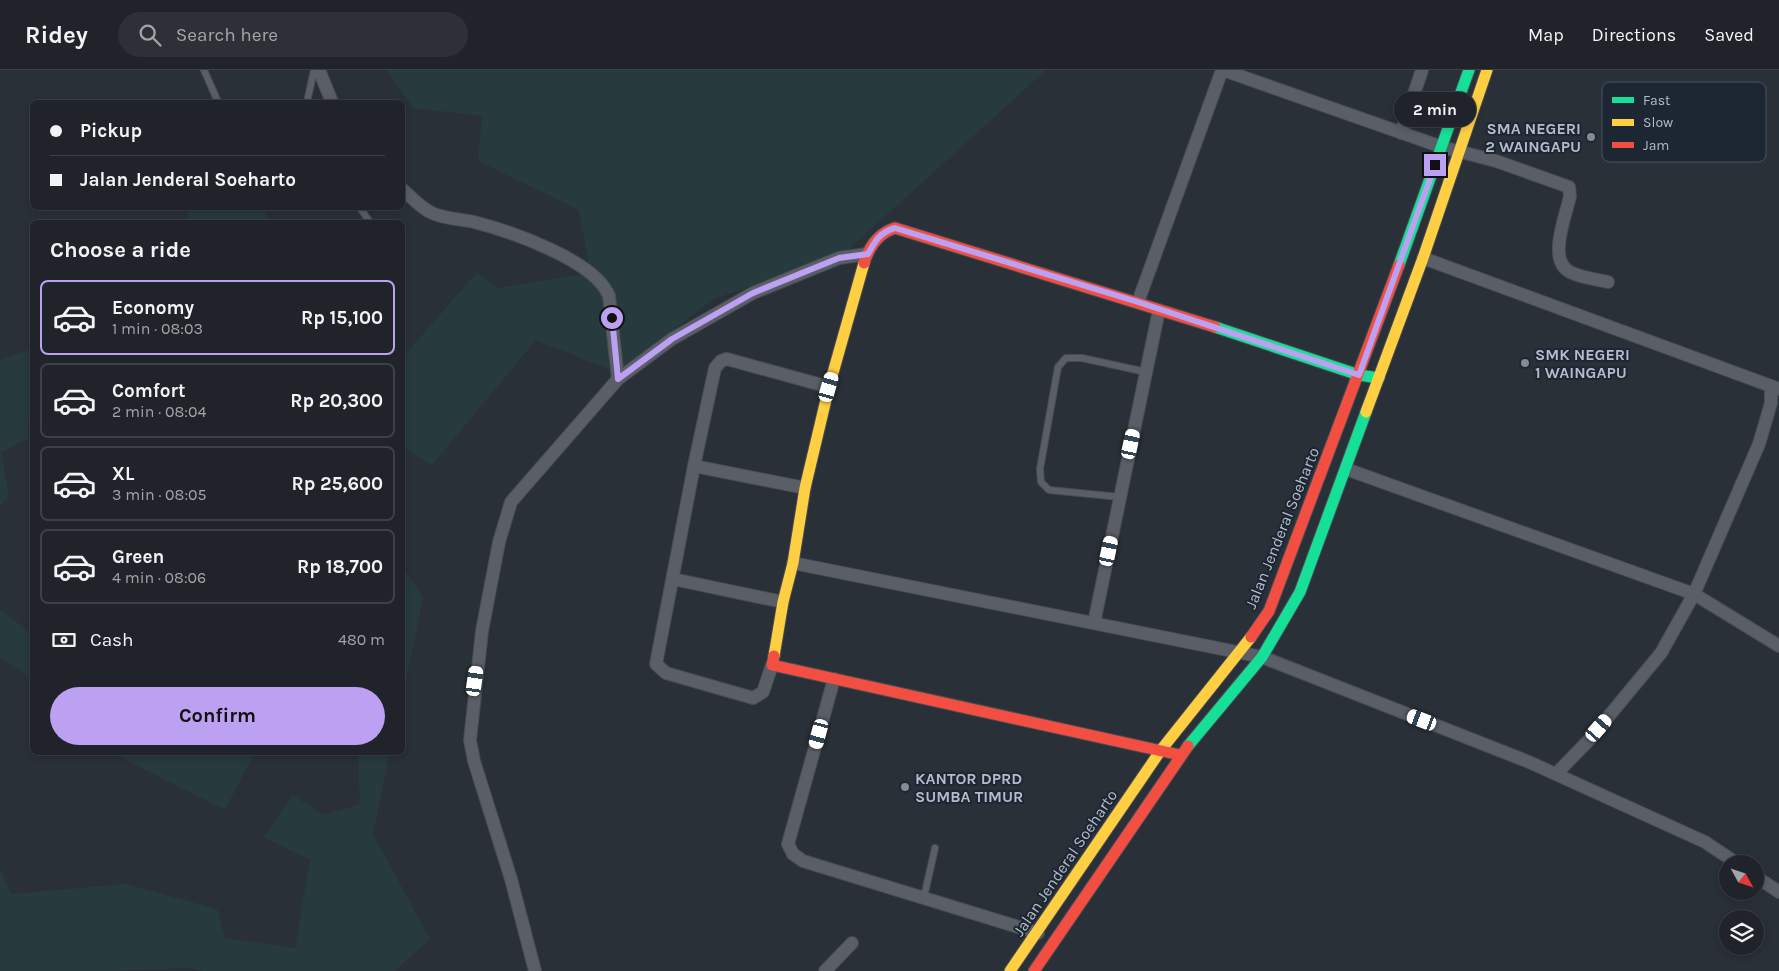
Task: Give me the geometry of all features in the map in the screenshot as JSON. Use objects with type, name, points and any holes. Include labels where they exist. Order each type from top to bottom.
[{"type":"main road","name":"Jalan Jenderal Soeharto","points":[[1010,971],[1038,933],[1161,750],[1240,653],[1269,611],[1359,375],[1469,70]]},
{"type":"main road","points":[[1034,971],[1180,755],[1262,657],[1300,592],[1423,258],[1487,70]]},
{"type":"main road","points":[[1180,755],[772,665],[783,602],[793,564],[805,488],[829,387],[868,254],[879,236],[886,230],[895,228],[1138,302],[1359,375],[1379,378]]},
{"type":"street","points":[[319,70],[331,100]]},
{"type":"street","points":[[1138,302],[1222,70],[1442,147],[1496,161],[1568,187],[1570,196],[1558,249],[1561,263],[1569,272],[1608,282]]},
{"type":"street","points":[[1401,133],[1422,70]]},
{"type":"street","points":[[405,191],[430,212],[517,235],[580,266],[600,281],[609,296],[618,379]]},
{"type":"street","points":[[535,971],[511,879],[474,761],[470,740],[482,631],[499,542],[510,502],[618,379],[672,339],[753,293],[839,258],[868,254]]},
{"type":"street","points":[[1423,258],[1775,388],[1759,444],[1694,594],[1661,653],[1595,733],[1556,774]]},
{"type":"street","points":[[1094,623],[1159,310]]},
{"type":"street","points":[[772,665],[763,692],[753,698],[666,673],[660,670],[656,664],[694,466],[715,368],[721,360],[727,359],[829,387]]},
{"type":"street","points":[[694,466],[805,488]]},
{"type":"street","points":[[1346,469],[1694,594],[1779,646]]},
{"type":"street","points":[[793,564],[1262,657],[1556,774],[1705,842],[1724,855]]},
{"type":"street","points":[[673,579],[783,602]]},
{"type":"street","points":[[834,679],[788,844],[793,854],[803,861],[1038,933]]},
{"type":"street","points":[[1764,882],[1779,892]]},
{"type":"street","points":[[825,971],[852,944]]},
{"type":"lane","points":[[204,70],[217,100]]},
{"type":"lane","points":[[307,100],[314,70]]},
{"type":"lane","points":[[1120,497],[1049,490],[1041,482],[1040,470],[1058,367],[1066,358],[1082,358],[1146,372]]},
{"type":"lane","points":[[924,897],[935,848]]},
{"type":"green space","points":[[387,70],[1046,70],[848,250],[712,300],[618,373],[536,340],[432,465],[405,448],[405,355],[477,272],[498,288],[590,273],[579,210],[478,161],[482,116],[413,108]]},
{"type":"green space","points":[[189,210],[265,210],[267,220],[187,220]]},
{"type":"green space","points":[[30,350],[30,420],[28,422],[28,439],[1,452],[9,495],[0,507],[0,360]]},
{"type":"green space","points":[[405,569],[423,598],[405,686]]},
{"type":"green space","points":[[0,610],[30,632],[30,677],[0,657]]},
{"type":"green space","points":[[116,755],[253,755],[225,810]]},
{"type":"green space","points":[[358,755],[390,755],[373,834],[430,939],[395,971],[202,971],[191,968],[110,971],[0,971],[0,869],[11,894],[126,884],[217,909],[225,938],[295,948],[310,860],[264,837],[293,795],[324,815],[360,804]]},
{"type":"traffic: fast","points":[[1399,265],[1469,70]]},
{"type":"traffic: fast","points":[[1215,327],[1359,375],[1379,378]]},
{"type":"traffic: fast","points":[[1188,746],[1262,657],[1300,592],[1366,412]]},
{"type":"traffic: slow","points":[[1366,412],[1423,258],[1487,70]]},
{"type":"traffic: slow","points":[[774,656],[783,602],[793,563],[805,488],[829,387],[864,263]]},
{"type":"traffic: slow","points":[[1010,971],[1161,750],[1251,637]]},
{"type":"traffic: jam","points":[[864,263],[875,241],[884,233],[895,228],[1215,327]]},
{"type":"traffic: jam","points":[[1251,637],[1269,611],[1399,265]]},
{"type":"traffic: jam","points":[[774,656],[772,665],[1180,755]]},
{"type":"traffic: jam","points":[[1034,971],[1188,746]]},
{"type":"place","name":"SMA NEGERI 2 WAINGAPU","points":[[1591,137]]},
{"type":"place","name":"SMK NEGERI 1 WAINGAPU","points":[[1525,363]]},
{"type":"place","name":"KANTOR DPRD SUMBA TIMUR","points":[[905,787]]},
{"type":"route","points":[[612,318],[618,379],[672,339],[711,315],[753,293],[792,276],[839,258],[868,254],[879,236],[886,230],[895,228],[1138,302],[1359,375],[1435,165]]}]
